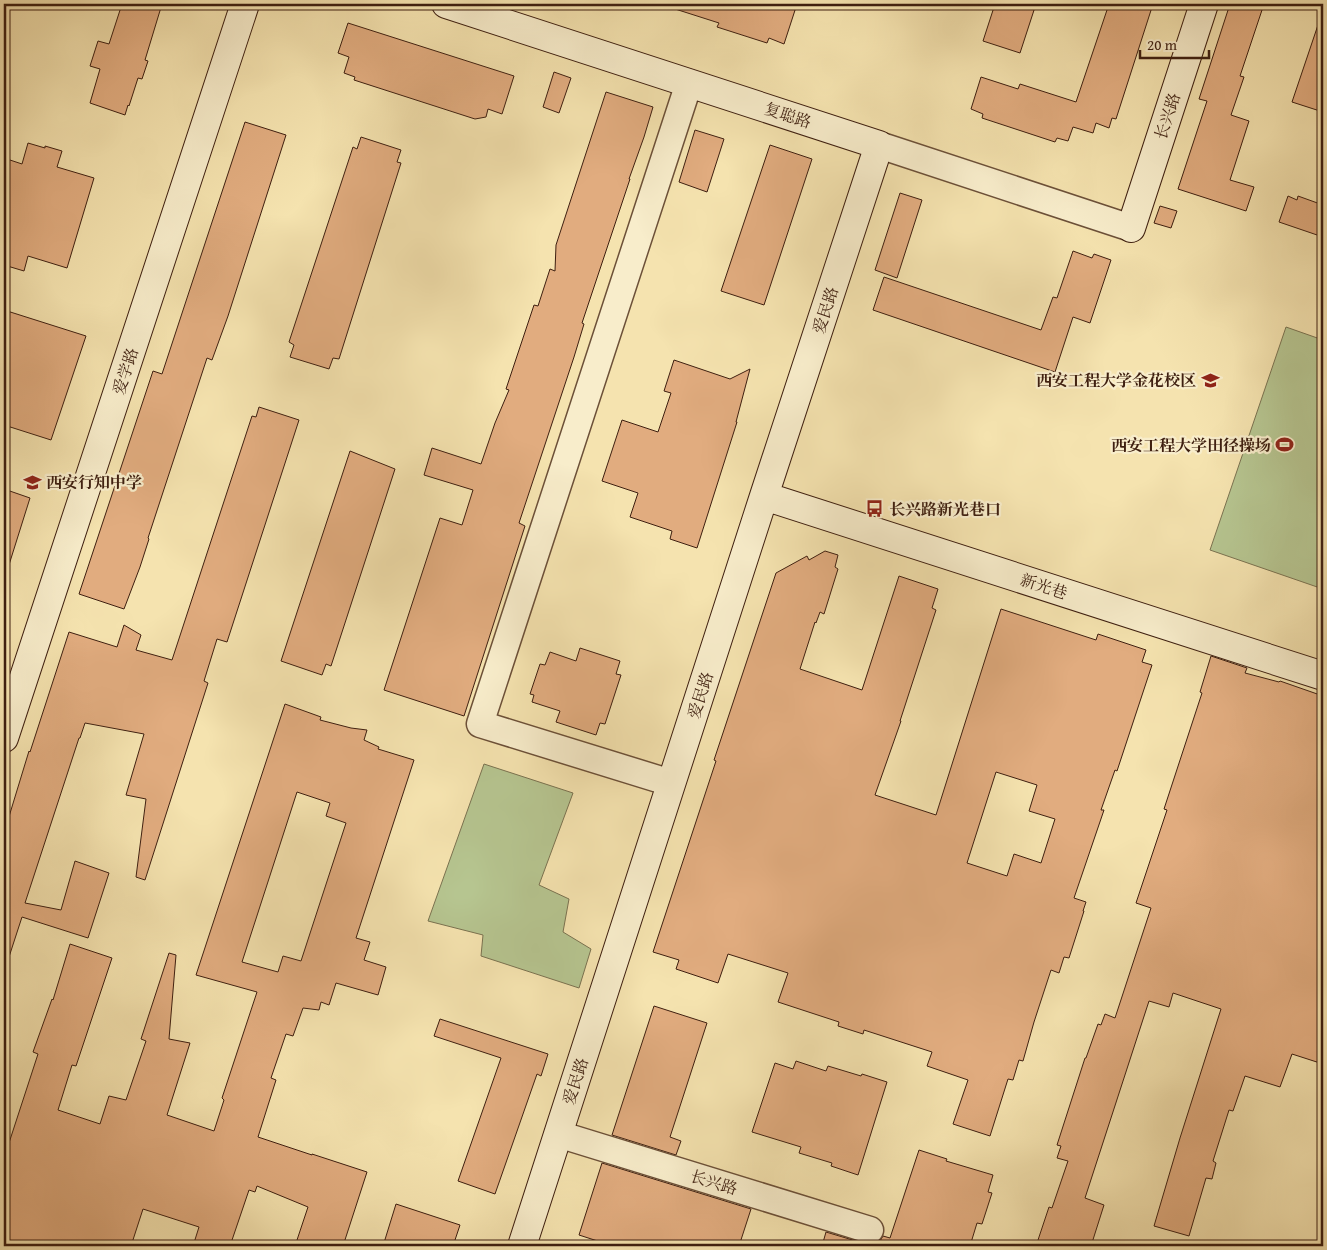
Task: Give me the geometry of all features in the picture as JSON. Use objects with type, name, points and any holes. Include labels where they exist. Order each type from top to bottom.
[{"type":"street","name":"爱学路","points":[[4,738],[245,4]]},
{"type":"street","name":"复聪路","points":[[446,4],[1131,228]]},
{"type":"street","name":"长兴路","points":[[1131,228],[1204,4]]},
{"type":"street","points":[[671,783],[480,724],[690,83]]},
{"type":"street","name":"爱民路","points":[[522,1246],[879,145]]},
{"type":"street","name":"新光巷","points":[[764,496],[1323,676]]},
{"type":"street","name":"长兴路","points":[[558,1134],[870,1230]]},
{"type":"green space","name":"西安工程大学田径操场","points":[[1286,327],[1323,340],[1323,589],[1210,550]]},
{"type":"green space","points":[[484,764],[573,793],[539,885],[569,899],[563,932],[591,949],[579,988],[481,956],[483,935],[428,921]]},
{"type":"building","points":[[122,4],[162,4],[145,60],[148,61],[142,79],[138,78],[125,115],[90,103],[100,69],[90,66],[98,41],[109,44]]},
{"type":"building","points":[[673,4],[797,4],[784,44],[769,38],[767,43],[717,27],[719,23],[672,8]]},
{"type":"building","points":[[995,4],[1036,4],[1020,53],[983,41]]},
{"type":"building","points":[[1114,4],[1153,4],[1116,119],[1112,118],[1109,128],[1096,123],[1093,133],[1073,127],[1068,141],[1057,138],[1055,142],[982,118],[983,114],[971,109],[981,77],[1018,89],[1020,84],[1076,102],[1108,7],[1113,9]]},
{"type":"building","points":[[1230,4],[1264,4],[1240,76],[1244,77],[1231,115],[1249,121],[1230,180],[1254,187],[1246,211],[1178,189],[1207,101],[1199,99]]},
{"type":"building","points":[[1320,19],[1323,19],[1323,112],[1292,102]]},
{"type":"building","points":[[348,23],[514,76],[502,114],[488,109],[486,117],[475,119],[354,80],[355,77],[344,73],[349,57],[338,53]]},
{"type":"building","points":[[554,72],[571,78],[559,113],[543,107]]},
{"type":"building","points":[[606,92],[653,107],[519,523],[525,526],[464,716],[384,690],[440,518],[462,525],[473,490],[424,475],[432,448],[481,464],[509,390],[506,389],[534,305],[538,306],[550,269],[555,271],[556,245]]},
{"type":"building","points":[[245,122],[286,135],[228,316],[212,360],[207,358],[140,567],[124,609],[79,594],[153,371],[162,374]]},
{"type":"building","points":[[695,130],[724,139],[707,192],[679,182]]},
{"type":"building","points":[[361,137],[401,150],[397,162],[401,163],[339,359],[333,358],[329,369],[290,357],[294,345],[289,342],[353,147],[357,149]]},
{"type":"building","points":[[28,143],[62,151],[57,167],[94,178],[67,268],[28,256],[24,271],[4,265],[4,158],[22,164]]},
{"type":"building","points":[[770,145],[812,159],[764,305],[721,291]]},
{"type":"building","points":[[900,193],[922,200],[897,278],[875,270]]},
{"type":"building","points":[[1288,196],[1297,200],[1298,196],[1323,205],[1323,237],[1279,222]]},
{"type":"building","points":[[1160,206],[1177,211],[1171,228],[1154,223]]},
{"type":"building","points":[[1073,251],[1092,258],[1094,254],[1111,260],[1090,323],[1073,317],[1055,372],[873,310],[884,277],[1041,330],[1053,297],[1057,298]]},
{"type":"building","points":[[4,310],[86,336],[51,440],[4,425]]},
{"type":"building","points":[[674,360],[730,379],[750,369],[737,422],[697,548],[670,539],[672,531],[630,517],[638,493],[602,481],[622,420],[658,432],[671,393],[664,391]]},
{"type":"building","points":[[259,407],[299,420],[227,642],[217,639],[204,681],[208,683],[145,880],[136,877],[146,799],[126,795],[144,734],[85,723],[25,903],[61,910],[75,861],[109,873],[88,938],[22,917],[8,960],[4,960],[4,833],[69,632],[117,647],[124,625],[141,635],[136,650],[172,660],[252,416],[256,417]]},
{"type":"building","points":[[350,451],[395,469],[331,666],[326,664],[322,675],[281,661]]},
{"type":"building","points":[[4,489],[30,498],[8,568],[4,568]]},
{"type":"building","points":[[825,551],[838,555],[835,567],[838,569],[824,614],[820,612],[815,622],[800,669],[862,690],[899,576],[938,589],[932,608],[936,610],[901,721],[875,795],[936,815],[1001,609],[1096,640],[1098,634],[1146,650],[1142,662],[1152,665],[1117,771],[1115,770],[1101,810],[1104,810],[1074,898],[1086,902],[1069,958],[1064,957],[1059,973],[1051,970],[1023,1061],[1019,1060],[1013,1080],[1008,1079],[990,1136],[953,1124],[968,1080],[927,1066],[932,1052],[864,1030],[863,1034],[838,1026],[839,1022],[778,1002],[788,973],[728,954],[718,983],[676,969],[679,960],[653,952],[776,573],[807,556],[809,560]],"holes":[[[996,772],[1037,785],[1029,811],[1055,819],[1041,863],[1014,854],[1007,876],[967,863]]]},
{"type":"building","points":[[580,648],[620,661],[616,674],[621,675],[605,724],[600,723],[596,735],[556,722],[560,711],[532,702],[534,695],[530,694],[540,664],[545,665],[550,652],[576,661]]},
{"type":"building","points":[[1211,656],[1247,668],[1245,673],[1280,681],[1323,696],[1323,1064],[1292,1054],[1280,1087],[1245,1076],[1233,1111],[1229,1110],[1213,1161],[1216,1163],[1212,1179],[1206,1178],[1189,1236],[1154,1226],[1221,1009],[1173,993],[1169,1007],[1149,1001],[1085,1198],[1104,1205],[1091,1246],[1036,1246],[1049,1207],[1052,1208],[1068,1161],[1057,1158],[1061,1146],[1057,1145],[1085,1058],[1098,1024],[1101,1025],[1105,1014],[1115,1018],[1151,908],[1136,903],[1167,810],[1164,809],[1202,693],[1200,692]]},
{"type":"building","points":[[285,704],[321,717],[320,720],[367,730],[364,740],[379,747],[378,749],[414,760],[356,938],[370,942],[364,960],[386,967],[378,995],[336,983],[329,1005],[321,1002],[319,1010],[303,1008],[293,1036],[286,1034],[271,1078],[276,1080],[258,1137],[367,1172],[343,1246],[295,1246],[308,1207],[257,1186],[255,1192],[249,1190],[230,1246],[193,1246],[199,1227],[143,1209],[131,1246],[4,1246],[4,1148],[7,1149],[38,1054],[33,1052],[53,1000],[70,944],[112,958],[76,1066],[72,1065],[58,1110],[100,1124],[109,1096],[126,1100],[146,1041],[141,1039],[169,953],[176,955],[169,1039],[190,1043],[167,1115],[214,1131],[224,1100],[222,1098],[257,992],[196,975]],"holes":[[[297,792],[330,803],[326,816],[346,823],[301,961],[283,956],[278,972],[242,962]]]},
{"type":"building","points":[[654,1006],[707,1023],[670,1137],[681,1141],[676,1155],[612,1135]]},
{"type":"building","points":[[440,1019],[548,1054],[541,1076],[537,1074],[495,1194],[458,1181],[501,1058],[434,1036]]},
{"type":"building","points":[[796,1061],[826,1071],[828,1066],[887,1082],[858,1175],[831,1166],[832,1163],[799,1153],[801,1147],[752,1132],[775,1063],[793,1069]]},
{"type":"building","points":[[919,1150],[947,1159],[946,1161],[993,1175],[988,1192],[992,1193],[982,1224],[977,1223],[970,1246],[822,1246],[826,1232],[866,1244],[874,1244],[880,1241],[883,1236],[890,1238]]},
{"type":"building","points":[[602,1163],[751,1209],[739,1246],[613,1246],[579,1235]]},
{"type":"building","points":[[396,1204],[460,1225],[453,1246],[383,1246]]},
{"type":"place","name":"西安工程大学金花校区","points":[[1210,380]]},
{"type":"place","name":"西安工程大学田径操场","points":[[1285,445]]},
{"type":"place","name":"西安行知中学","points":[[32,482]]},
{"type":"place","name":"长兴路新光巷口","points":[[875,509]]}]
